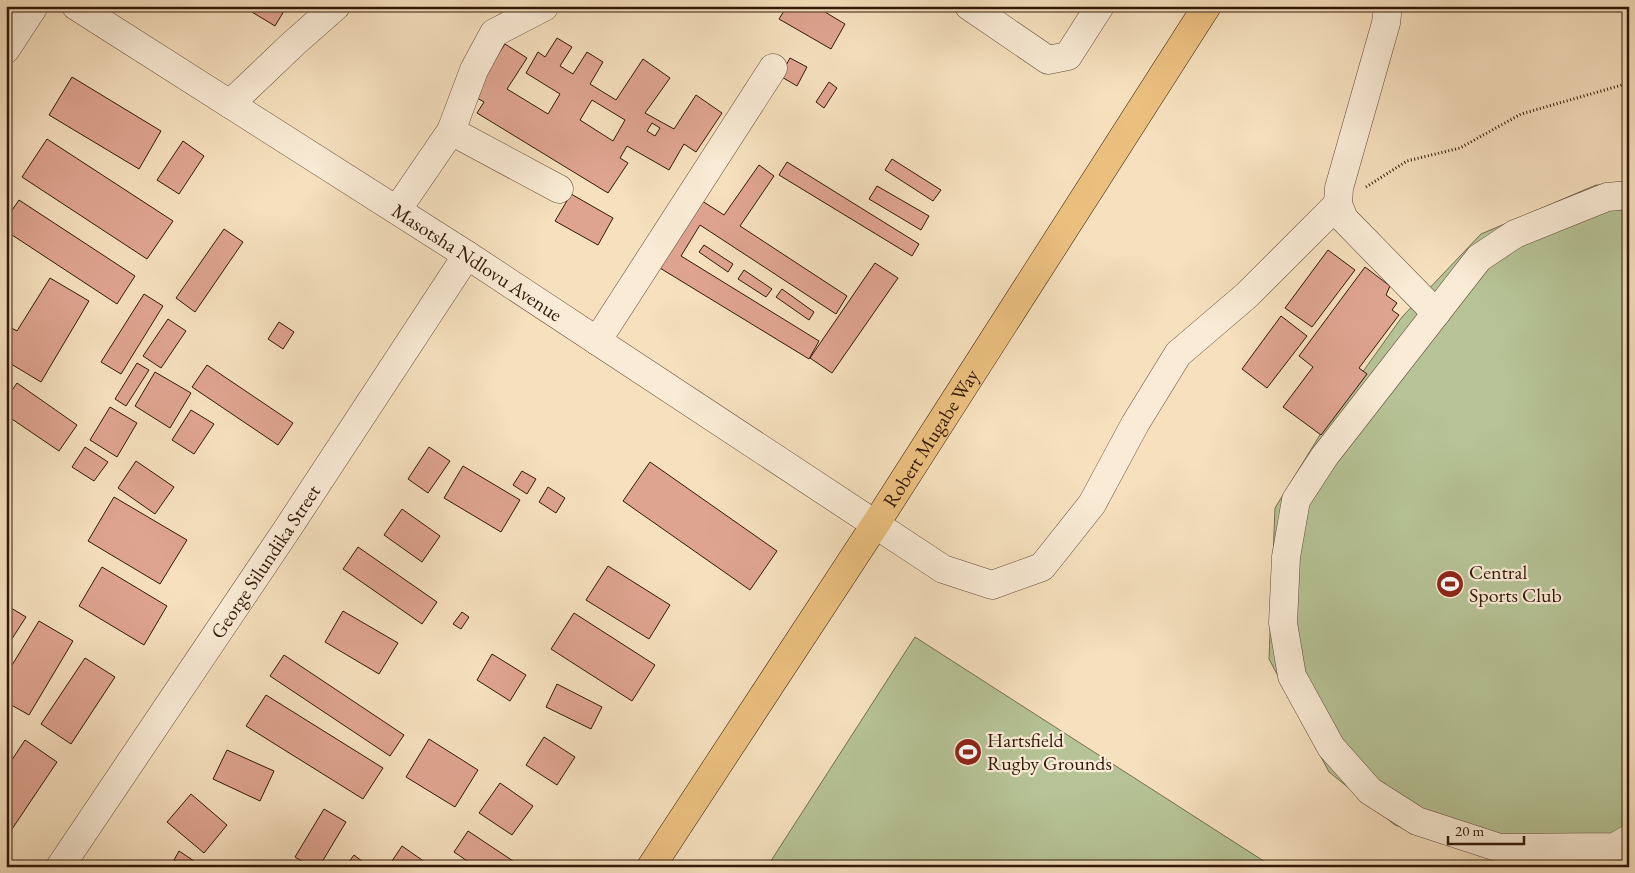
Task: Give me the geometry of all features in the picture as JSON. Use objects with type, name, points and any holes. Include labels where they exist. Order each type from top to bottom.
[{"type":"main road","name":"Robert Mugabe Way","points":[[652,867],[875,525],[1207,6]]},
{"type":"street","points":[[6,49],[34,6]]},
{"type":"street","name":"Masotsha Ndlovu Avenue","points":[[76,6],[398,210],[943,569],[992,584],[1042,566],[1092,504],[1135,424],[1178,354],[1247,295],[1338,204]]},
{"type":"street","points":[[230,104],[336,6]]},
{"type":"street","points":[[398,210],[451,130],[463,104],[474,70],[494,34],[544,6]]},
{"type":"street","points":[[969,6],[1048,60],[1068,56],[1100,6]]},
{"type":"street","points":[[1388,6],[1386,23],[1339,188],[1338,204],[1344,219],[1436,313]]},
{"type":"street","points":[[597,341],[774,68]]},
{"type":"street","points":[[451,130],[559,189]]},
{"type":"street","points":[[1629,195],[1607,197],[1514,234],[1479,258],[1324,457],[1296,500],[1286,557],[1283,623],[1292,676],[1331,747],[1370,791],[1417,821],[1500,848],[1615,847],[1629,839]]},
{"type":"street","name":"George Silundika Street","points":[[60,867],[282,536],[467,255]]},
{"type":"path","points":[[1338,204],[1407,161],[1460,148],[1521,114],[1629,83]]},
{"type":"green space","name":"Central Sports Club","points":[[1596,185],[1629,186],[1629,853],[1500,861],[1395,825],[1329,772],[1269,659],[1275,508],[1334,412],[1402,317],[1481,234]]},
{"type":"green space","name":"Hartsfield Rugby Grounds","points":[[915,637],[1273,867],[767,867]]},
{"type":"building","points":[[242,6],[287,6],[275,26]]},
{"type":"building","points":[[787,6],[815,6],[845,24],[831,49],[779,19]]},
{"type":"building","points":[[557,38],[572,47],[560,66],[573,74],[587,52],[603,62],[590,84],[616,100],[643,59],[670,78],[645,113],[674,129],[696,95],[722,113],[696,152],[684,144],[669,170],[627,146],[620,158],[628,163],[608,193],[477,113],[484,102],[472,95],[505,44],[527,58],[507,89],[548,114],[560,94],[526,73],[538,52],[545,57]],"holes":[[[592,100],[625,120],[613,141],[580,120]],[[652,123],[660,128],[655,136],[647,131]]]},
{"type":"building","points":[[790,58],[807,67],[797,86],[780,76]]},
{"type":"building","points":[[72,77],[161,131],[139,169],[49,115]]},
{"type":"building","points":[[829,82],[837,88],[824,108],[816,102]]},
{"type":"building","points":[[47,139],[173,221],[147,259],[22,177]]},
{"type":"building","points":[[183,141],[204,156],[179,194],[157,180]]},
{"type":"building","points":[[892,159],[941,190],[933,201],[885,170]]},
{"type":"building","points":[[787,162],[919,244],[912,256],[779,175]]},
{"type":"building","points":[[759,165],[774,176],[740,226],[847,296],[836,314],[700,225],[681,256],[819,341],[809,359],[655,265],[699,199],[724,215]]},
{"type":"building","points":[[877,186],[929,216],[921,230],[869,199]]},
{"type":"building","points":[[571,194],[613,218],[598,245],[555,221]]},
{"type":"building","points":[[19,200],[135,276],[117,304],[6,231],[6,219]]},
{"type":"building","points":[[224,229],[243,242],[195,312],[176,298]]},
{"type":"building","points":[[704,245],[733,264],[728,272],[699,252]]},
{"type":"building","points":[[1328,250],[1355,270],[1312,327],[1285,308]]},
{"type":"building","points":[[6,259],[12,262],[6,272]]},
{"type":"building","points":[[875,263],[898,278],[832,373],[810,358]]},
{"type":"building","points":[[1365,267],[1390,286],[1386,295],[1397,303],[1392,310],[1399,315],[1359,368],[1367,374],[1321,435],[1283,407],[1313,367],[1299,356]]},
{"type":"building","points":[[744,270],[772,289],[766,297],[738,279]]},
{"type":"building","points":[[50,278],[89,301],[41,382],[6,361],[6,325],[17,331]]},
{"type":"building","points":[[782,289],[814,312],[809,320],[776,297]]},
{"type":"building","points":[[144,294],[163,306],[121,374],[101,362]]},
{"type":"building","points":[[1281,316],[1307,336],[1267,388],[1242,369]]},
{"type":"building","points":[[168,319],[186,331],[161,368],[143,356]]},
{"type":"building","points":[[279,322],[294,332],[283,349],[268,339]]},
{"type":"building","points":[[137,363],[149,370],[126,406],[115,399]]},
{"type":"building","points":[[207,365],[293,423],[278,445],[192,387]]},
{"type":"building","points":[[155,372],[191,393],[170,428],[135,406]]},
{"type":"building","points":[[17,383],[77,425],[59,451],[6,415],[6,399]]},
{"type":"building","points":[[110,407],[137,423],[117,457],[90,440]]},
{"type":"building","points":[[191,410],[214,424],[194,454],[172,440]]},
{"type":"building","points":[[85,447],[108,462],[94,481],[72,467]]},
{"type":"building","points":[[429,447],[450,461],[428,493],[408,479]]},
{"type":"building","points":[[136,461],[174,487],[155,514],[118,488]]},
{"type":"building","points":[[650,462],[777,551],[750,590],[623,501]]},
{"type":"building","points":[[463,466],[520,500],[501,532],[444,498]]},
{"type":"building","points":[[522,471],[536,479],[527,494],[513,485]]},
{"type":"building","points":[[548,487],[565,498],[556,513],[539,502]]},
{"type":"building","points":[[114,497],[187,540],[160,584],[88,541]]},
{"type":"building","points":[[402,509],[440,536],[422,562],[384,535]]},
{"type":"building","points":[[358,547],[437,602],[422,624],[343,569]]},
{"type":"building","points":[[608,566],[670,605],[649,639],[586,600]]},
{"type":"building","points":[[102,567],[167,606],[144,645],[79,606]]},
{"type":"building","points":[[6,605],[26,617],[6,648]]},
{"type":"building","points":[[343,611],[398,643],[379,674],[325,642]]},
{"type":"building","points":[[462,612],[469,617],[461,629],[453,624]]},
{"type":"building","points":[[574,613],[655,665],[632,701],[551,649]]},
{"type":"building","points":[[39,621],[73,641],[29,715],[6,702],[6,675]]},
{"type":"building","points":[[492,654],[526,675],[510,701],[477,680]]},
{"type":"building","points":[[284,655],[404,735],[390,756],[270,676]]},
{"type":"building","points":[[85,658],[115,677],[71,744],[41,724]]},
{"type":"building","points":[[557,684],[602,707],[591,729],[546,707]]},
{"type":"building","points":[[266,695],[383,768],[363,799],[246,726]]},
{"type":"building","points":[[544,737],[575,757],[557,785],[526,765]]},
{"type":"building","points":[[429,739],[478,770],[455,807],[406,777]]},
{"type":"building","points":[[25,740],[57,762],[6,838],[6,769]]},
{"type":"building","points":[[227,750],[274,771],[260,801],[213,779]]},
{"type":"building","points":[[500,783],[533,806],[512,835],[479,813]]},
{"type":"building","points":[[191,794],[227,825],[204,853],[167,822]]},
{"type":"building","points":[[324,809],[346,822],[319,867],[311,867],[295,857]]},
{"type":"building","points":[[468,831],[513,861],[509,867],[476,867],[454,852]]},
{"type":"building","points":[[402,846],[432,867],[388,867]]},
{"type":"building","points":[[179,851],[203,867],[184,867],[174,860]]},
{"type":"building","points":[[354,855],[363,862],[360,867],[345,867]]},
{"type":"place","name":"Central Sports Club","points":[[1450,584]]},
{"type":"place","name":"Hartsfield Rugby Grounds","points":[[968,752]]}]
